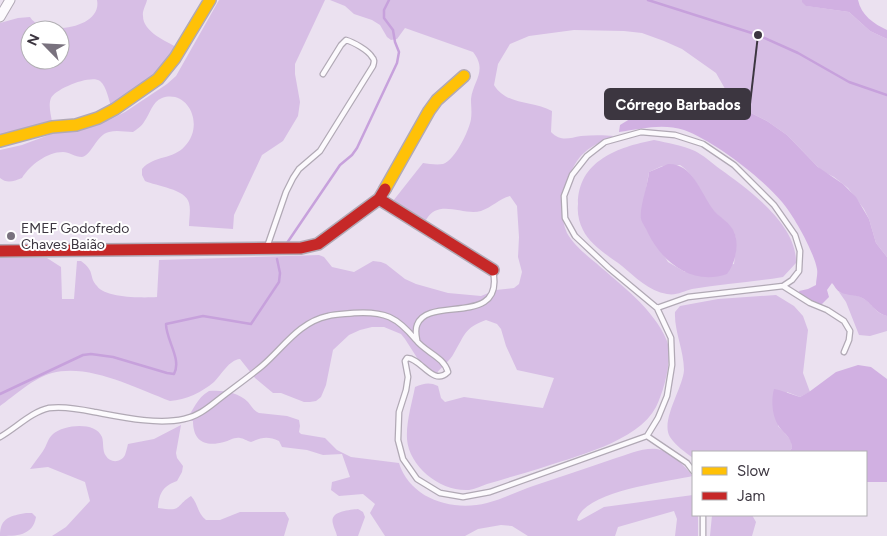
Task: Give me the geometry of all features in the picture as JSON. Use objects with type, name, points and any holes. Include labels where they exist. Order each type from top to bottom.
[{"type":"street","points":[[0,17],[10,0]]},
{"type":"street","points":[[0,141],[52,127],[76,125],[98,118],[123,104],[158,79],[175,58],[210,0]]},
{"type":"street","points":[[0,251],[302,248],[318,244],[379,199],[429,111],[464,76]]},
{"type":"street","points":[[379,199],[493,270]]},
{"type":"lane","points":[[266,248],[286,192],[298,169],[320,151],[373,66],[374,61],[368,53],[346,40],[323,74]]},
{"type":"lane","points":[[0,437],[37,412],[53,408],[82,409],[124,417],[166,421],[185,419],[201,413],[264,365],[288,340],[307,325],[326,316],[361,313],[380,314],[396,320],[410,331],[417,342],[444,363],[448,372],[444,376],[438,377],[413,358],[407,358],[405,360],[408,377],[399,412],[398,440],[403,459],[417,478],[440,493],[463,497],[490,492],[647,436],[658,418],[666,396],[672,365],[671,338],[657,308],[609,268],[575,236],[565,218],[564,196],[572,175],[587,156],[605,142],[641,132],[675,134],[703,144],[734,165],[774,205],[795,235],[800,251],[799,271],[792,280],[783,286],[688,297],[657,308]]},
{"type":"lane","points":[[417,342],[417,324],[421,318],[429,313],[474,307],[483,302],[490,294],[494,284],[493,270]]},
{"type":"lane","points":[[783,286],[844,321],[850,331],[850,340],[844,352]]},
{"type":"lane","points":[[647,436],[687,463],[692,469]]},
{"type":"lane","points":[[703,516],[703,536]]},
{"type":"shaded area","points":[[97,0],[147,0],[143,16],[147,27],[156,35],[178,48],[172,60],[112,110],[106,90],[100,81],[89,79],[66,87],[54,94],[50,101],[52,122],[0,141],[0,23],[18,18],[30,17],[34,20],[20,20],[20,70],[70,70],[70,27],[91,18],[96,10]]},
{"type":"shaded area","points":[[219,0],[325,0],[295,64],[300,102],[298,116],[283,141],[262,155],[234,215],[233,229],[189,226],[190,209],[187,198],[177,191],[145,181],[142,175],[142,169],[152,161],[175,154],[191,138],[194,128],[191,111],[179,99],[171,97],[162,98],[156,102],[139,128],[133,132],[115,131],[105,134],[89,153],[82,157],[65,152],[51,154],[30,168],[22,178],[8,181],[0,178],[0,150],[22,145],[54,133],[109,120],[125,112],[167,84],[176,76]]},
{"type":"shaded area","points":[[330,0],[802,0],[807,6],[849,12],[870,31],[887,39],[887,257],[876,243],[864,209],[848,188],[834,177],[822,171],[787,135],[767,121],[745,110],[728,94],[716,73],[682,49],[642,33],[624,31],[574,30],[529,36],[510,44],[498,64],[494,85],[499,92],[513,100],[552,111],[551,132],[558,137],[614,136],[585,152],[575,164],[565,187],[562,214],[567,233],[573,241],[645,308],[654,318],[667,341],[669,356],[662,392],[656,407],[635,430],[603,447],[471,490],[458,490],[448,487],[428,476],[414,459],[407,439],[408,419],[415,387],[427,384],[438,386],[441,398],[445,402],[464,397],[543,408],[554,378],[517,370],[506,346],[501,329],[497,324],[486,320],[469,329],[452,356],[436,374],[421,364],[401,334],[384,327],[372,327],[349,335],[333,350],[326,385],[321,397],[316,401],[304,402],[281,393],[273,393],[255,378],[240,359],[232,362],[214,382],[204,389],[194,395],[176,400],[170,401],[112,378],[81,371],[66,371],[52,373],[39,378],[0,406],[0,258],[47,258],[61,267],[62,299],[74,299],[77,261],[81,261],[89,268],[94,283],[101,290],[116,295],[134,297],[157,297],[159,260],[319,255],[324,257],[332,267],[354,272],[373,261],[381,262],[405,279],[448,293],[481,296],[496,290],[514,288],[519,284],[522,272],[518,257],[517,206],[510,196],[481,211],[437,210],[426,220],[393,201],[423,163],[443,164],[452,157],[461,144],[470,124],[472,93],[479,70],[477,59],[473,52],[405,28],[397,39],[391,40],[380,25],[354,14],[345,6]]},
{"type":"shaded area","points":[[802,0],[858,0],[862,10],[869,18],[887,30],[887,39],[870,31],[849,12],[806,6]]},
{"type":"shaded area","points":[[729,93],[745,110],[767,121],[787,135],[818,167],[843,184],[856,197],[869,219],[876,243],[887,257],[887,316],[860,297],[844,294],[839,291],[832,283],[827,290],[829,297],[821,305],[801,296],[799,291],[816,285],[817,273],[812,253],[803,234],[787,208],[773,192],[750,171],[723,151],[696,135],[676,128],[651,127],[619,132],[620,125],[638,114],[658,119],[692,102],[708,101]]},
{"type":"shaded area","points":[[654,140],[695,151],[744,187],[769,209],[789,235],[796,263],[783,277],[692,289],[674,294],[654,290],[637,279],[590,241],[580,224],[578,207],[580,189],[585,177],[593,167],[602,158],[640,143]],"holes":[[[680,165],[686,169],[708,204],[734,232],[736,244],[734,264],[685,272],[668,262],[641,218],[649,172],[662,166]]]},
{"type":"shaded area","points":[[668,164],[683,168],[689,173],[712,208],[733,230],[736,239],[736,255],[727,274],[702,277],[680,269],[661,253],[648,233],[641,214],[649,172]]},
{"type":"shaded area","points":[[839,292],[861,297],[878,312],[887,316],[887,331],[870,336],[859,335],[846,302]]},
{"type":"shaded area","points":[[776,295],[794,306],[803,316],[808,330],[803,373],[810,392],[800,397],[787,392],[778,426],[791,440],[792,448],[790,451],[692,451],[692,457],[670,437],[668,422],[684,370],[675,312],[680,306],[718,299]]},
{"type":"shaded area","points":[[858,365],[871,367],[887,379],[887,482],[867,482],[867,451],[790,451],[792,448],[790,440],[774,417],[772,403],[774,389],[800,397],[836,372]]},
{"type":"shaded area","points":[[209,391],[225,391],[240,396],[259,413],[287,416],[299,420],[299,432],[301,434],[325,438],[337,450],[351,457],[399,463],[413,486],[423,494],[434,500],[460,506],[487,503],[635,452],[657,449],[668,453],[692,476],[627,489],[610,495],[594,502],[583,510],[577,520],[579,521],[604,507],[692,495],[692,516],[698,516],[698,536],[675,536],[677,519],[674,511],[618,527],[615,536],[528,536],[512,526],[501,525],[478,529],[465,536],[385,536],[370,513],[375,504],[363,494],[339,496],[331,490],[332,482],[350,477],[342,454],[323,455],[307,450],[282,447],[279,441],[272,438],[262,438],[251,442],[238,438],[212,444],[198,438],[195,434],[193,421],[185,420]]},
{"type":"shaded area","points":[[181,425],[176,453],[183,466],[182,472],[177,481],[168,485],[163,491],[159,498],[158,508],[178,508],[191,496],[206,520],[220,520],[240,512],[285,512],[289,519],[284,536],[52,536],[66,527],[90,501],[85,482],[48,467],[30,469],[53,434],[64,428],[79,426],[93,429],[102,437],[106,456],[110,460],[116,461],[123,458],[128,444],[154,439]]},
{"type":"shaded area","points":[[358,509],[363,512],[365,517],[358,536],[337,536],[333,524],[334,516],[341,512]]},
{"type":"shaded area","points":[[32,513],[36,517],[28,531],[18,535],[0,536],[2,525],[7,518]]},
{"type":"shaded area","points":[[712,516],[753,516],[756,522],[752,536],[710,536]]},
{"type":"waterway","points":[[287,243],[340,165],[357,148],[397,63],[399,52],[393,30],[384,18],[384,10],[389,0]]},
{"type":"waterway","points":[[648,0],[758,35],[798,53],[849,82],[887,95]]},
{"type":"waterway","points":[[0,394],[83,355],[91,354],[113,357],[174,374],[176,362],[166,324],[203,316],[251,324],[279,282],[280,273],[277,259]]},
{"type":"traffic: slow","points":[[0,141],[52,127],[76,125],[98,118],[115,109],[158,79],[175,58],[210,0]]},
{"type":"traffic: slow","points":[[385,189],[429,111],[437,100],[464,76]]},
{"type":"traffic: jam","points":[[0,251],[301,248],[318,244],[379,199],[385,189]]},
{"type":"traffic: jam","points":[[379,199],[493,270]]},
{"type":"place","name":"Córrego Barbados","points":[[758,35]]},
{"type":"place","name":"EMEF Godofredo Chaves Baião","points":[[11,236]]}]
